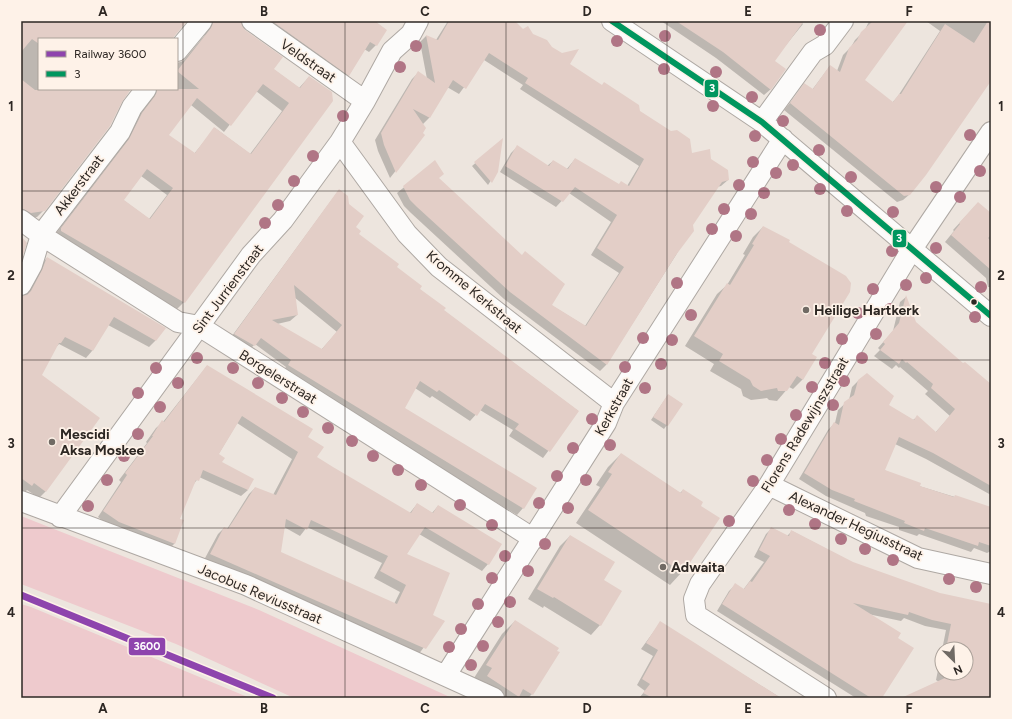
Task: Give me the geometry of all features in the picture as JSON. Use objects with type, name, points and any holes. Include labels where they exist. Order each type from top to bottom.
[{"type":"street","points":[[178,50],[202,21]]},
{"type":"street","name":"Veldstraat","points":[[252,21],[365,101]]},
{"type":"street","name":"Sint Jurrienstraat","points":[[60,517],[251,254],[283,220],[340,142],[365,101],[392,51],[411,34],[418,21]]},
{"type":"street","points":[[612,21],[762,122],[991,316]]},
{"type":"street","points":[[762,122],[813,52],[825,45],[844,21]]},
{"type":"street","name":"Akkerstraat","points":[[21,285],[32,265],[41,235],[120,132],[132,107],[145,90]]},
{"type":"street","name":"Florens Radewijnszstraat","points":[[826,698],[696,615],[694,599],[700,584],[769,485],[912,249],[991,132]]},
{"type":"street","name":"Kerkstraat","points":[[446,675],[534,539],[606,423],[614,403],[783,139]]},
{"type":"street","name":"Kromme Kerkstraat","points":[[340,142],[407,234],[439,267],[614,403]]},
{"type":"street","name":"Borgelerstraat","points":[[21,220],[41,235],[178,322],[199,326],[534,539]]},
{"type":"street","name":"Alexander Hegiusstraat","points":[[769,485],[918,558],[991,574]]},
{"type":"street","name":"Jacobus Reviusstraat","points":[[21,501],[60,517],[246,585],[494,698]]},
{"type":"shaded area","points":[[21,516],[259,610],[452,698],[294,698],[176,644],[21,584]]},
{"type":"shaded area","points":[[21,604],[31,607],[250,698],[21,698]]},
{"type":"building","points":[[21,21],[187,21],[173,38],[38,38],[38,43],[32,39],[21,52]]},
{"type":"building","points":[[213,21],[241,21],[245,30],[283,57],[274,69],[300,88],[309,76],[332,92],[333,101],[185,303],[61,231],[61,228],[129,139],[142,113],[155,96],[157,90],[199,89],[178,72],[178,70],[211,28]],"holes":[[[263,84],[289,103],[251,154],[214,127],[195,153],[169,135],[197,98],[231,126]],[[147,169],[173,188],[150,219],[124,200]]]},
{"type":"building","points":[[272,21],[375,21],[387,30],[377,46],[370,42],[349,76]]},
{"type":"building","points":[[449,21],[515,21],[523,29],[528,26],[533,34],[547,40],[552,47],[562,53],[579,49],[570,64],[602,85],[604,82],[639,105],[640,111],[671,131],[677,130],[690,139],[692,153],[710,149],[711,159],[728,170],[729,180],[722,182],[693,225],[694,231],[676,255],[607,365],[510,292],[417,207],[410,200],[403,186],[435,160],[444,174],[439,178],[522,255],[525,251],[565,284],[552,305],[586,326],[624,267],[597,248],[617,215],[575,187],[563,202],[505,166],[517,145],[549,166],[553,160],[568,169],[575,158],[619,184],[621,181],[629,186],[644,159],[525,83],[528,78],[489,53],[466,89],[453,80],[430,118],[413,109],[426,128],[423,133],[425,135],[396,173],[384,145],[381,133],[418,71],[435,83],[426,35],[438,40]]},
{"type":"building","points":[[676,21],[804,21],[775,61],[786,69],[771,90],[723,52]]},
{"type":"building","points":[[873,21],[908,21],[865,80],[893,102],[899,94],[901,94],[945,24],[974,43],[988,21],[991,21],[991,81],[926,175],[910,195],[904,196],[790,103],[804,83],[813,89],[830,65],[840,72],[849,48],[857,40],[861,32]]},
{"type":"building","points":[[21,79],[35,90],[130,90],[122,102],[110,126],[45,211],[31,213],[21,208]]},
{"type":"building","points":[[503,138],[498,172],[492,183],[474,162]]},
{"type":"building","points":[[339,189],[348,196],[349,204],[364,216],[356,227],[361,231],[359,234],[399,264],[397,267],[422,286],[420,289],[446,308],[444,310],[579,411],[550,452],[515,429],[519,424],[485,404],[477,416],[439,390],[437,392],[420,381],[405,408],[537,488],[524,509],[288,365],[291,360],[261,338],[255,346],[234,334]],"holes":[[[294,285],[342,325],[322,349],[272,320],[298,315]]]},
{"type":"building","points":[[978,202],[991,213],[991,235],[988,238],[991,241],[991,270],[951,235],[960,224],[959,223]]},
{"type":"building","name":"Heilige Hartkerk","points":[[763,226],[790,240],[789,242],[846,276],[851,283],[850,292],[812,354],[817,357],[803,380],[797,376],[787,391],[778,391],[777,388],[761,391],[753,386],[750,380],[719,361],[723,354],[694,336],[727,283],[730,285],[754,245],[752,244]]},
{"type":"building","points":[[21,236],[27,243],[21,261]]},
{"type":"building","points":[[47,257],[166,328],[156,341],[114,317],[93,351],[65,337],[61,343],[59,343],[42,375],[100,418],[46,492],[34,483],[32,486],[21,478],[21,296],[27,295],[31,291]]},
{"type":"building","points":[[906,295],[916,322],[963,363],[965,362],[991,384],[991,486],[933,453],[899,437],[885,470],[921,483],[920,486],[954,497],[955,495],[991,507],[991,546],[979,542],[978,546],[925,528],[924,531],[904,523],[905,521],[854,501],[855,499],[832,490],[804,473],[834,422],[839,425],[844,402],[854,395],[858,380],[867,373],[894,396],[889,405],[914,420],[917,415],[936,432],[955,409],[931,388],[933,384],[907,362],[906,363],[902,359],[899,364],[880,350],[885,344],[883,342],[899,323]]},
{"type":"building","points":[[207,365],[313,429],[308,437],[324,447],[317,457],[333,467],[411,513],[417,503],[433,513],[438,505],[502,544],[489,565],[425,527],[407,554],[450,573],[433,615],[445,621],[426,649],[210,554],[224,527],[228,529],[255,487],[276,495],[298,452],[242,416],[219,454],[225,458],[222,462],[254,479],[248,490],[203,470],[199,481],[196,480],[180,519],[184,520],[175,544],[119,522],[103,511],[127,475],[125,473],[153,436],[162,420],[164,422]],"holes":[[[286,519],[307,530],[311,520],[388,556],[380,571],[406,585],[397,604],[281,552]]]},
{"type":"building","points":[[668,394],[683,404],[668,426],[653,417]]},
{"type":"building","points":[[621,453],[681,493],[683,489],[703,502],[701,506],[720,518],[683,573],[588,510],[612,474],[608,472]]},
{"type":"building","points":[[771,527],[789,536],[791,530],[853,562],[940,593],[991,604],[991,698],[901,698],[938,681],[974,681],[974,641],[948,641],[951,624],[932,620],[909,612],[908,615],[853,603],[901,633],[898,638],[914,648],[882,698],[871,698],[722,604],[735,583],[744,589],[750,581],[752,582],[770,556],[759,550]]},
{"type":"building","points":[[570,535],[615,562],[604,580],[622,591],[601,626],[554,597],[553,598],[537,589]]},
{"type":"building","points":[[515,620],[559,648],[557,651],[560,652],[533,695],[523,689],[519,697],[487,676],[492,668],[486,665]]},
{"type":"building","points":[[660,621],[781,698],[653,698],[643,693],[650,684],[642,679],[658,650],[646,643]]},
{"type":"rail line","name":"3600","points":[[21,595],[273,698]]},
{"type":"transit line","name":"3","points":[[612,21],[762,122],[991,316]]},
{"type":"place","name":"Heilige Hartkerk","points":[[806,310]]},
{"type":"place","name":"Mescidi Aksa Moskee","points":[[52,442]]},
{"type":"place","name":"Adwaita","points":[[663,567]]}]
